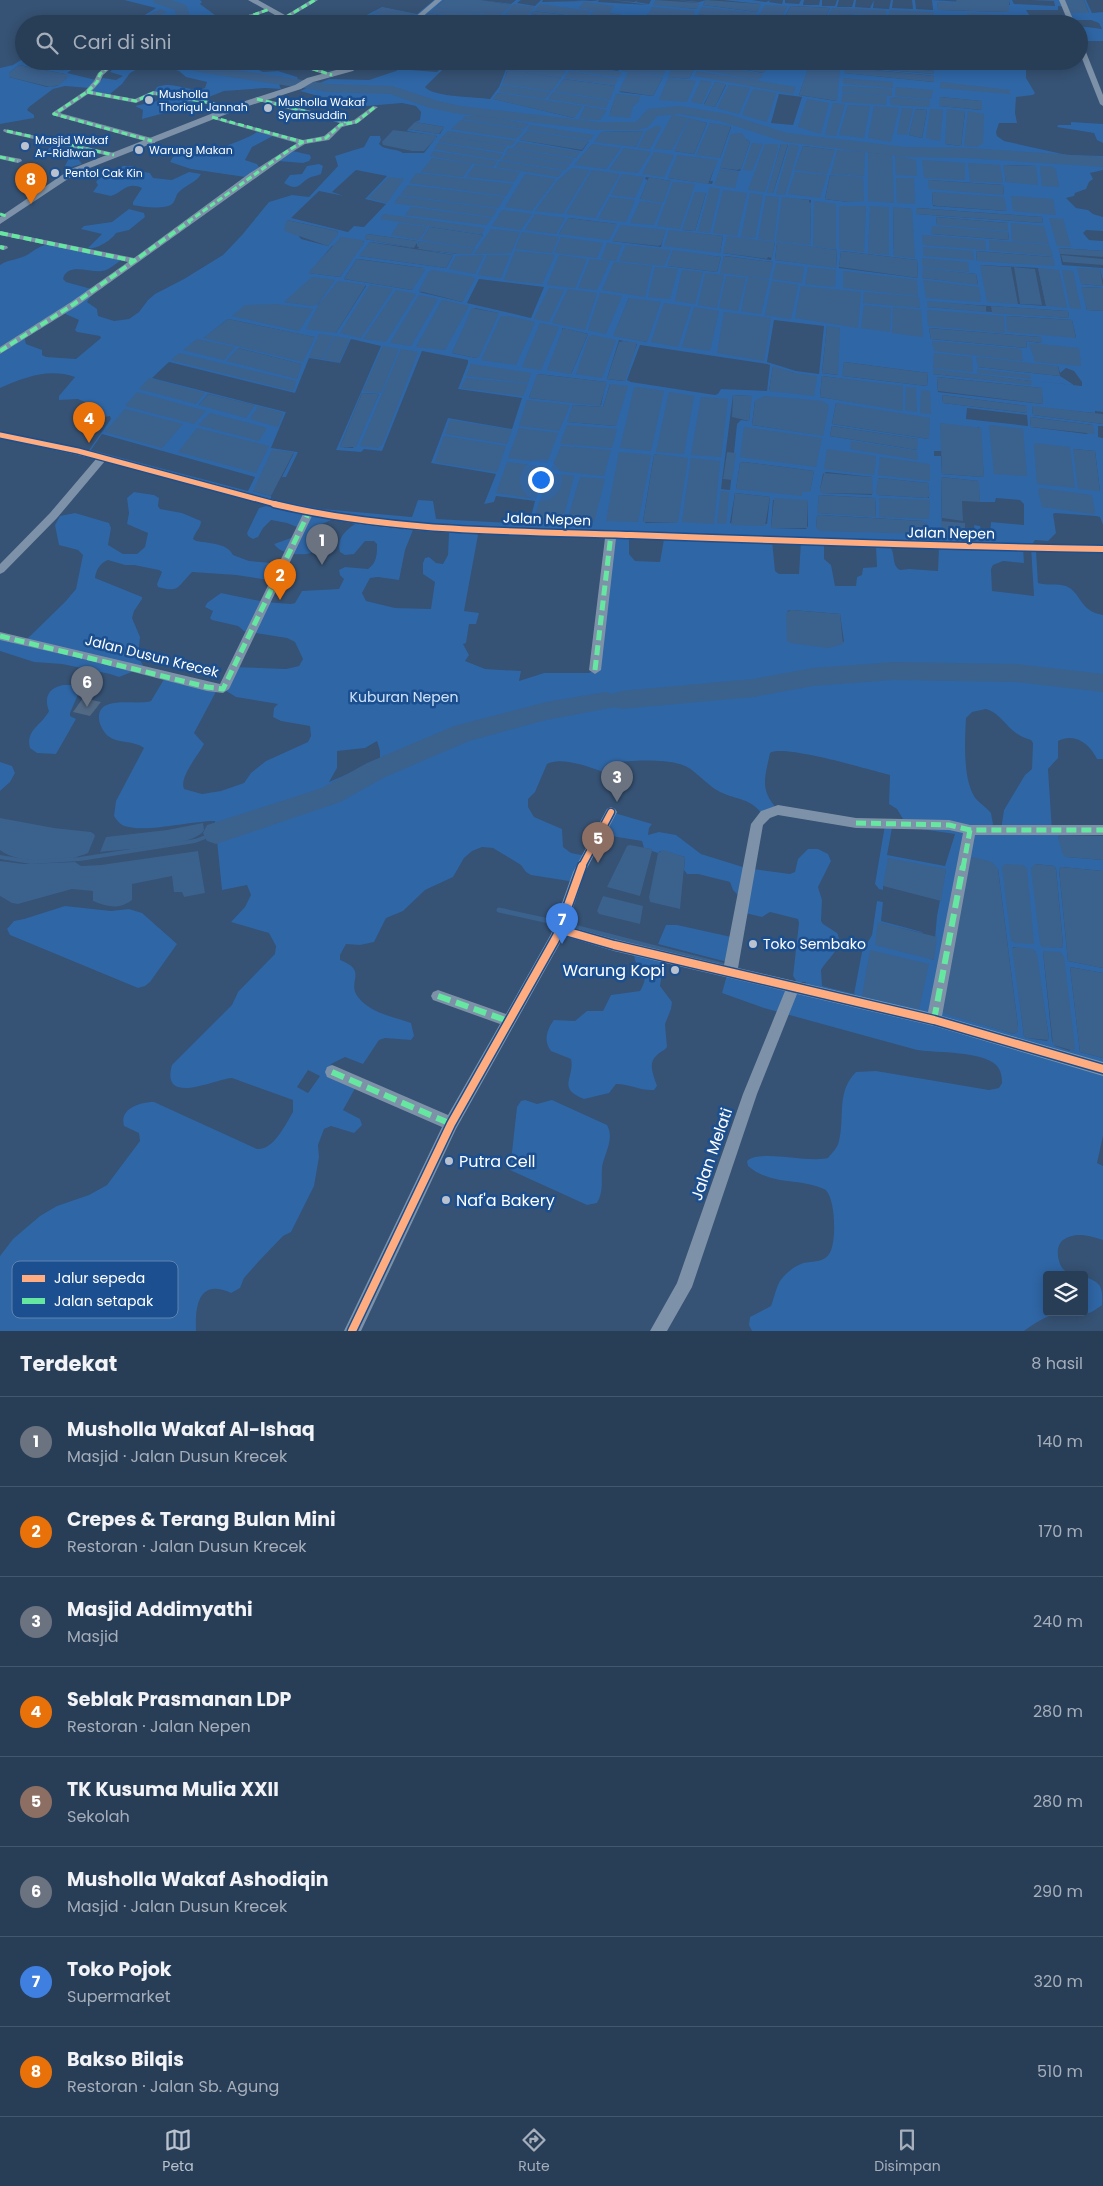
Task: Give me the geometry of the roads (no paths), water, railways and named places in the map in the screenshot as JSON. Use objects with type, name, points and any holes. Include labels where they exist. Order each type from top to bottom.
[{"type":"street","points":[[252,0],[282,15]]},
{"type":"street","points":[[289,15],[315,0]]},
{"type":"street","points":[[421,15],[439,0]]},
{"type":"street","points":[[1062,0],[1068,15]]},
{"type":"street","points":[[253,15],[270,9]]},
{"type":"street","points":[[1088,60],[1099,83],[1103,104]]},
{"type":"street","points":[[105,70],[100,74],[98,81],[87,92],[54,115],[152,142]]},
{"type":"street","points":[[316,70],[332,75]]},
{"type":"street","points":[[2,217],[73,172],[257,99],[298,87],[307,81],[344,70]]},
{"type":"street","points":[[87,92],[136,101],[153,93],[194,98],[232,109]]},
{"type":"street","points":[[257,99],[351,123]]},
{"type":"street","points":[[212,117],[303,142],[321,140],[330,135],[340,125],[356,122],[375,107]]},
{"type":"street","points":[[7,131],[114,155]]},
{"type":"street","points":[[0,351],[74,306],[199,213],[272,161],[303,142]]},
{"type":"street","points":[[0,157],[18,161]]},
{"type":"street","points":[[0,233],[135,261]]},
{"type":"street","name":"Jalan Nepen","points":[[0,435],[47,443],[309,512],[346,519],[432,528],[1103,549]]},
{"type":"street","points":[[0,570],[40,532],[69,500],[103,457]]},
{"type":"street","name":"Jalan Dusun Krecek","points":[[0,636],[32,642],[223,689],[309,512]]},
{"type":"street","points":[[595,670],[611,534]]},
{"type":"street","points":[[730,972],[757,824],[763,815],[768,812],[778,810],[856,823],[949,825],[970,830],[1103,830]]},
{"type":"street","points":[[352,1331],[451,1124],[557,936],[579,872],[611,812]]},
{"type":"street","points":[[934,1020],[970,830]]},
{"type":"street","points":[[558,929],[614,946],[934,1020],[1103,1069]]},
{"type":"street","name":"Jalan Melati","points":[[658,1331],[684,1287],[750,1094],[793,988]]},
{"type":"street","points":[[438,996],[508,1021]]},
{"type":"street","points":[[332,1072],[451,1124]]},
{"type":"waterway","points":[[159,0],[181,8],[183,15]]},
{"type":"waterway","points":[[210,70],[329,88],[392,90],[435,105],[460,110],[598,126],[637,126],[643,124],[653,112],[679,110],[722,117],[785,137],[905,152],[968,153],[1103,162]]},
{"type":"waterway","points":[[621,700],[753,688],[813,677],[893,671],[1016,673],[1103,683]]},
{"type":"waterway","points":[[216,833],[331,795],[376,770],[463,733],[546,711],[606,701]]},
{"type":"waterway","points":[[0,857],[31,862],[80,859],[195,841],[216,833]]},
{"type":"waterway","points":[[499,910],[549,921]]},
{"type":"waterway","points":[[574,927],[722,965]]},
{"type":"place","name":"Musholla Thoriqul Jannah","points":[[149,100]]},
{"type":"place","name":"Musholla Wakaf Syamsuddin","points":[[268,108]]},
{"type":"place","name":"Masjid Wakaf Ar-Ridlwan","points":[[25,146]]},
{"type":"place","name":"Warung Makan","points":[[139,150]]},
{"type":"place","name":"Pentol Cak Kin","points":[[55,173]]},
{"type":"place","name":"Bakso Bilqis","points":[[31,204]]},
{"type":"place","name":"Seblak Prasmanan LDP","points":[[89,443]]},
{"type":"place","name":"Musholla Wakaf Al-Ishaq","points":[[322,565]]},
{"type":"place","name":"Crepes & Terang Bulan Mini","points":[[280,600]]},
{"type":"place","name":"Musholla Wakaf Ashodiqin","points":[[87,707]]},
{"type":"place","name":"Masjid Addimyathi","points":[[617,802]]},
{"type":"place","name":"TK Kusuma Mulia XXII","points":[[598,863]]},
{"type":"place","name":"Toko Pojok","points":[[562,944]]},
{"type":"place","name":"Toko Sembako","points":[[753,944]]},
{"type":"place","name":"Warung Kopi","points":[[675,970]]},
{"type":"place","name":"Putra Cell","points":[[449,1161]]},
{"type":"place","name":"Naf'a Bakery","points":[[446,1200]]},
{"type":"park label","name":"Kuburan Nepen","points":[[404,697]]}]
